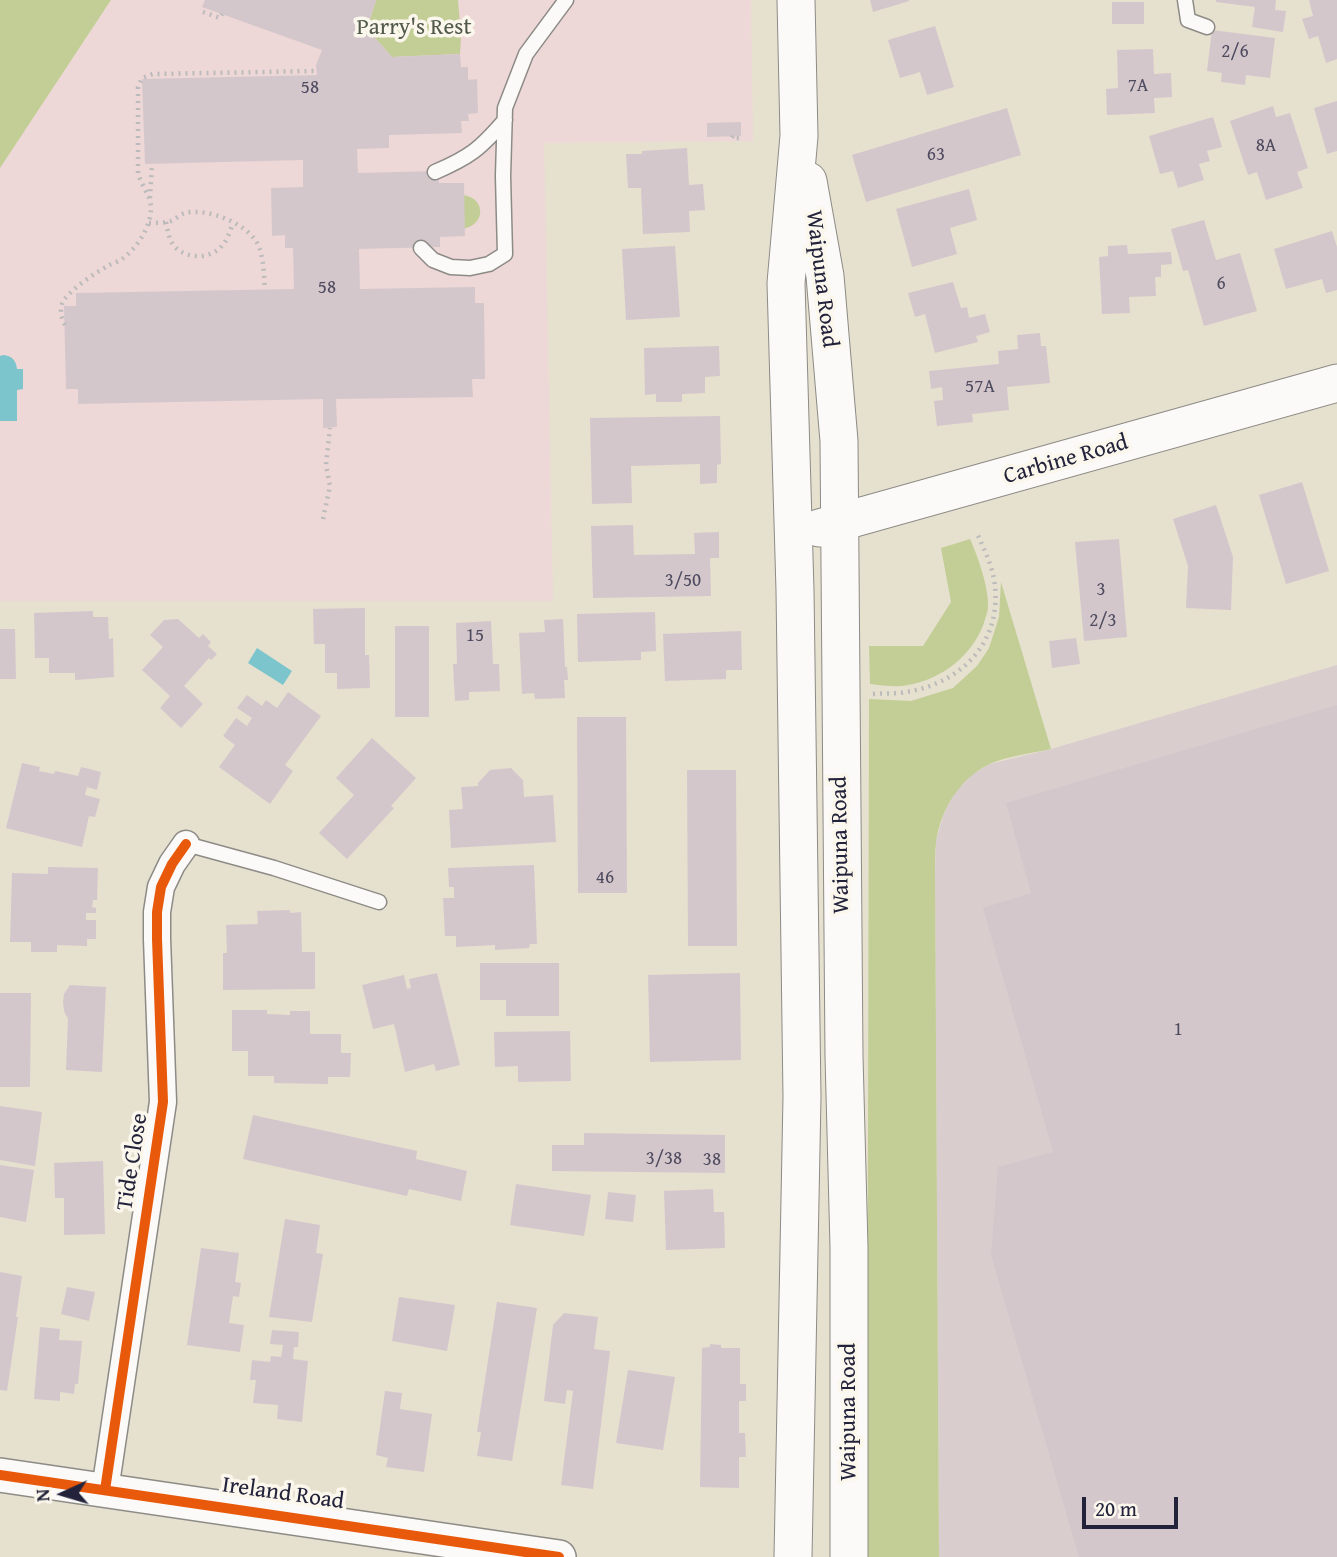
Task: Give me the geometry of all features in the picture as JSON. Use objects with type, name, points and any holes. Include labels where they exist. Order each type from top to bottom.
[{"type":"main road","name":"Waipuna Road","points":[[793,1557],[802,1053],[794,534],[786,283],[799,136],[796,0]]},
{"type":"main road","name":"Waipuna Road","points":[[799,136],[825,276],[839,441],[844,1056],[849,1247],[849,1557]]},
{"type":"main road","name":"Carbine Road","points":[[794,534],[1337,383]]},
{"type":"main road","points":[[802,1053],[844,1056]]},
{"type":"street","name":"Tide Close","points":[[105,1490],[163,1102],[157,939],[160,887],[186,844]]},
{"type":"street","name":"Ireland Road","points":[[0,1475],[559,1557]]},
{"type":"lane","points":[[421,248],[433,260],[451,267],[470,268],[489,264],[505,254],[502,176],[505,108],[526,54],[566,0]]},
{"type":"lane","points":[[1185,0],[1188,20],[1207,27]]},
{"type":"lane","points":[[435,172],[471,155],[505,120]]},
{"type":"lane","points":[[186,844],[274,868],[379,902]]},
{"type":"path","points":[[202,12],[220,18],[222,14]]},
{"type":"path","points":[[150,199],[138,173],[138,86],[142,78],[153,74],[317,71]]},
{"type":"path","points":[[733,136],[732,138],[741,138]]},
{"type":"path","points":[[65,324],[61,316],[63,301],[78,286],[121,260],[142,237],[152,210],[152,164]]},
{"type":"path","points":[[149,223],[166,222],[185,213],[197,212],[214,214],[233,223],[251,236],[260,248],[265,289]]},
{"type":"path","points":[[166,222],[169,237],[177,249],[190,256],[205,257],[220,249],[233,223]]},
{"type":"path","points":[[323,519],[330,486],[326,465],[330,428]]},
{"type":"path","points":[[866,695],[907,692],[946,679],[969,663],[986,642],[996,614],[993,578],[977,533]]},
{"type":"shaded area","points":[[111,0],[751,0],[753,141],[544,143],[553,601],[0,601],[0,168]]},
{"type":"shaded area","points":[[1337,665],[1337,1557],[939,1557],[935,870],[936,841],[943,816],[954,793],[971,775],[990,764],[1051,749]]},
{"type":"green space","points":[[0,0],[111,0],[0,168]]},
{"type":"green space","name":"Parry's Rest","points":[[376,0],[458,0],[460,54],[392,57],[367,29]]},
{"type":"green space","points":[[460,195],[475,200],[480,210],[477,222],[463,229]]},
{"type":"green space","points":[[970,539],[988,599],[984,623],[972,646],[954,664],[921,682],[899,686],[870,684],[869,646],[923,646],[951,602],[941,548]]},
{"type":"green space","points":[[1001,582],[1051,749],[1001,760],[978,771],[953,797],[938,831],[935,870],[939,1557],[867,1557],[869,699],[911,701],[953,688],[977,666],[989,648],[999,617]]},
{"type":"water","points":[[0,356],[13,359],[17,369],[23,369],[23,389],[17,390],[17,421],[0,421]]},
{"type":"water","points":[[257,648],[292,671],[283,685],[248,663]]},
{"type":"building","points":[[205,0],[376,0],[367,29],[392,57],[460,54],[461,67],[468,67],[468,80],[477,79],[478,113],[468,114],[469,121],[461,121],[462,133],[389,135],[389,148],[357,149],[358,173],[438,171],[439,183],[464,183],[465,236],[440,237],[440,247],[359,249],[360,289],[475,287],[475,303],[484,303],[485,379],[472,379],[473,397],[336,399],[337,427],[323,428],[323,399],[78,404],[78,389],[66,389],[64,306],[76,306],[76,293],[294,289],[293,248],[285,248],[285,235],[272,236],[271,188],[303,187],[303,160],[145,164],[142,79],[317,75],[316,65],[322,50],[202,7]]},
{"type":"building","points":[[870,0],[909,0],[909,1],[873,12]]},
{"type":"building","points":[[1216,0],[1276,0],[1275,10],[1286,11],[1283,32],[1252,27],[1255,7]]},
{"type":"building","points":[[1309,0],[1337,0],[1337,59],[1326,63],[1318,36],[1309,39],[1302,19],[1313,16]]},
{"type":"building","points":[[1112,2],[1144,2],[1144,24],[1112,24]]},
{"type":"building","points":[[935,26],[954,87],[927,95],[920,72],[900,78],[888,40]]},
{"type":"building","points":[[1212,30],[1275,38],[1270,78],[1246,75],[1245,85],[1221,82],[1222,73],[1207,71]]},
{"type":"building","points":[[1153,49],[1154,74],[1171,73],[1172,97],[1154,98],[1155,113],[1107,115],[1106,89],[1118,88],[1117,50]]},
{"type":"building","points":[[1337,101],[1337,151],[1327,154],[1314,108]]},
{"type":"building","points":[[1273,106],[1276,117],[1290,113],[1308,168],[1297,172],[1303,188],[1266,200],[1257,172],[1248,175],[1230,121]]},
{"type":"building","points":[[1007,108],[1021,155],[866,202],[852,155]]},
{"type":"building","points":[[1213,117],[1222,147],[1207,151],[1210,161],[1199,164],[1204,180],[1178,188],[1173,171],[1160,174],[1149,136]]},
{"type":"building","points":[[741,122],[741,136],[707,137],[707,123]]},
{"type":"building","points":[[687,148],[689,185],[703,184],[705,210],[689,211],[690,232],[643,234],[641,188],[628,188],[626,154]]},
{"type":"building","points":[[969,189],[977,220],[950,228],[957,254],[912,267],[896,209]]},
{"type":"building","points":[[1204,220],[1216,260],[1240,253],[1257,311],[1204,326],[1188,270],[1183,271],[1171,229]]},
{"type":"building","points":[[1332,231],[1337,247],[1337,290],[1326,293],[1322,279],[1286,289],[1274,249]]},
{"type":"building","points":[[1127,245],[1128,254],[1171,252],[1172,264],[1161,265],[1161,277],[1155,277],[1156,296],[1129,297],[1130,313],[1102,314],[1099,257],[1108,256],[1108,246]]},
{"type":"building","points":[[675,246],[680,317],[626,320],[622,249]]},
{"type":"building","points":[[953,282],[961,308],[967,307],[969,318],[985,314],[990,332],[976,336],[978,342],[935,353],[925,314],[915,317],[908,293]]},
{"type":"building","points":[[1040,333],[1041,346],[1046,346],[1050,383],[1007,387],[1009,410],[972,414],[973,422],[937,426],[934,401],[943,400],[942,387],[931,389],[929,371],[999,364],[998,351],[1018,349],[1017,335]]},
{"type":"building","points":[[719,346],[720,376],[705,377],[705,393],[682,394],[682,402],[656,402],[656,394],[645,395],[644,348]]},
{"type":"building","points":[[720,416],[721,464],[717,465],[717,483],[700,484],[700,464],[631,466],[632,503],[592,504],[590,418]]},
{"type":"building","points":[[1302,482],[1329,571],[1286,584],[1259,495]]},
{"type":"building","points":[[1216,505],[1233,557],[1231,610],[1186,608],[1188,566],[1173,519]]},
{"type":"building","points":[[633,525],[634,555],[695,554],[694,533],[719,532],[719,558],[710,558],[711,596],[593,598],[591,526]]},
{"type":"building","points":[[1119,539],[1127,637],[1084,641],[1075,542]]},
{"type":"building","points":[[365,608],[365,655],[369,655],[370,688],[337,689],[337,673],[325,673],[325,644],[314,644],[313,609]]},
{"type":"building","points":[[93,611],[93,617],[108,617],[109,639],[113,638],[114,677],[75,680],[75,673],[49,673],[49,658],[35,658],[34,613]]},
{"type":"building","points":[[655,612],[656,651],[641,652],[641,660],[578,662],[577,614]]},
{"type":"building","points":[[178,619],[199,638],[203,634],[211,642],[208,646],[217,654],[211,660],[209,658],[184,686],[203,704],[181,728],[160,708],[170,696],[142,670],[163,647],[150,635],[164,620]]},
{"type":"building","points":[[563,619],[568,680],[564,680],[565,698],[535,699],[534,693],[522,694],[519,633],[545,632],[544,620]]},
{"type":"building","points":[[491,621],[493,664],[499,664],[500,691],[469,692],[469,700],[455,701],[453,664],[457,664],[456,623]]},
{"type":"building","points":[[395,626],[429,626],[429,717],[395,717]]},
{"type":"building","points":[[0,629],[15,629],[16,679],[0,679]]},
{"type":"building","points":[[741,631],[742,670],[726,670],[726,679],[665,681],[663,634]]},
{"type":"building","points":[[1076,638],[1080,664],[1052,668],[1049,641]]},
{"type":"building","points":[[288,692],[321,716],[285,765],[293,771],[270,804],[219,767],[235,745],[223,736],[236,718],[247,726],[252,718],[237,708],[247,695],[262,706],[266,700],[277,708]]},
{"type":"building","points":[[1337,705],[1337,1557],[1079,1557],[991,1255],[998,1167],[1053,1152],[983,908],[1031,893],[1006,803]]},
{"type":"building","points":[[577,717],[626,717],[627,893],[578,893]]},
{"type":"building","points":[[372,738],[416,778],[391,806],[394,808],[347,859],[319,833],[354,795],[336,778]]},
{"type":"building","points":[[22,763],[54,774],[55,771],[78,776],[81,767],[101,772],[97,790],[87,787],[85,795],[100,799],[95,817],[89,816],[82,847],[6,828]]},
{"type":"building","points":[[511,768],[523,780],[524,797],[553,795],[556,842],[451,848],[449,810],[463,809],[461,787],[478,786],[490,770]]},
{"type":"building","points":[[687,770],[736,770],[737,946],[688,946]]},
{"type":"building","points":[[534,865],[537,944],[530,944],[529,948],[495,950],[495,945],[456,947],[456,936],[445,936],[443,898],[454,898],[454,887],[449,887],[448,868]]},
{"type":"building","points":[[48,867],[98,868],[97,900],[93,900],[92,907],[96,908],[96,913],[86,913],[86,920],[96,920],[96,939],[87,939],[87,946],[57,945],[57,952],[31,952],[31,942],[10,942],[12,873],[48,874]]},
{"type":"building","points":[[290,910],[290,913],[301,912],[302,952],[315,952],[315,989],[223,990],[223,953],[227,953],[226,925],[258,924],[257,911]]},
{"type":"building","points":[[480,963],[559,963],[559,1016],[506,1016],[506,1000],[480,1000]]},
{"type":"building","points":[[437,973],[460,1065],[436,1071],[434,1064],[405,1072],[394,1024],[373,1029],[362,985],[404,975],[407,989],[411,988],[409,979]]},
{"type":"building","points":[[740,973],[741,1060],[650,1062],[648,975]]},
{"type":"building","points":[[70,985],[106,987],[102,1072],[66,1070],[68,1019],[63,1002],[64,994]]},
{"type":"building","points":[[0,993],[31,993],[30,1087],[0,1087]]},
{"type":"building","points":[[232,1010],[267,1010],[267,1014],[290,1015],[290,1011],[310,1011],[310,1034],[341,1034],[341,1053],[351,1053],[350,1077],[328,1077],[328,1084],[274,1083],[274,1076],[248,1076],[248,1051],[232,1051]]},
{"type":"building","points":[[570,1031],[571,1081],[518,1082],[518,1066],[495,1067],[494,1032]]},
{"type":"building","points":[[0,1106],[42,1112],[35,1166],[0,1160]]},
{"type":"building","points":[[253,1115],[417,1151],[416,1159],[467,1171],[461,1201],[409,1189],[407,1196],[243,1159]]},
{"type":"building","points":[[584,1133],[725,1135],[725,1173],[552,1171],[552,1145],[584,1145]]},
{"type":"building","points":[[103,1161],[105,1234],[64,1235],[64,1198],[55,1198],[54,1163]]},
{"type":"building","points":[[0,1165],[34,1170],[26,1222],[0,1217]]},
{"type":"building","points":[[516,1184],[591,1195],[584,1236],[510,1225]]},
{"type":"building","points":[[713,1189],[714,1212],[724,1212],[725,1248],[666,1250],[664,1191]]},
{"type":"building","points":[[608,1192],[636,1195],[633,1222],[605,1219]]},
{"type":"building","points":[[285,1219],[320,1225],[316,1253],[323,1254],[312,1322],[269,1317]]},
{"type":"building","points":[[201,1248],[239,1253],[235,1282],[241,1283],[239,1297],[233,1296],[229,1323],[244,1325],[240,1352],[187,1345]]},
{"type":"building","points":[[0,1272],[22,1276],[7,1391],[0,1390]]},
{"type":"building","points":[[67,1287],[95,1292],[89,1321],[61,1314]]},
{"type":"building","points":[[399,1297],[455,1305],[447,1351],[392,1341]]},
{"type":"building","points":[[497,1302],[537,1308],[512,1461],[477,1456],[481,1432],[477,1432]]},
{"type":"building","points":[[564,1313],[598,1317],[594,1349],[610,1351],[593,1489],[561,1485],[573,1391],[567,1390],[565,1404],[544,1401],[553,1325]]},
{"type":"building","points":[[40,1327],[60,1329],[59,1340],[82,1341],[78,1384],[75,1384],[74,1394],[60,1392],[60,1401],[34,1399]]},
{"type":"building","points":[[272,1330],[299,1332],[298,1347],[294,1347],[293,1359],[308,1361],[302,1422],[277,1419],[278,1405],[253,1403],[256,1380],[250,1380],[252,1360],[270,1362],[271,1356],[281,1357],[283,1345],[270,1344]]},
{"type":"building","points":[[710,1344],[721,1345],[721,1348],[740,1348],[740,1384],[746,1384],[746,1401],[739,1401],[739,1433],[745,1433],[746,1457],[739,1457],[739,1488],[700,1487],[702,1348],[710,1347]]},
{"type":"building","points":[[628,1370],[675,1377],[663,1450],[616,1443]]},
{"type":"building","points":[[385,1391],[402,1393],[400,1409],[432,1414],[424,1472],[386,1467],[388,1458],[376,1455]]},
{"type":"cycle path","points":[[105,1490],[163,1102],[157,912],[161,887],[186,844]]},
{"type":"cycle path","points":[[0,1475],[559,1557]]}]
